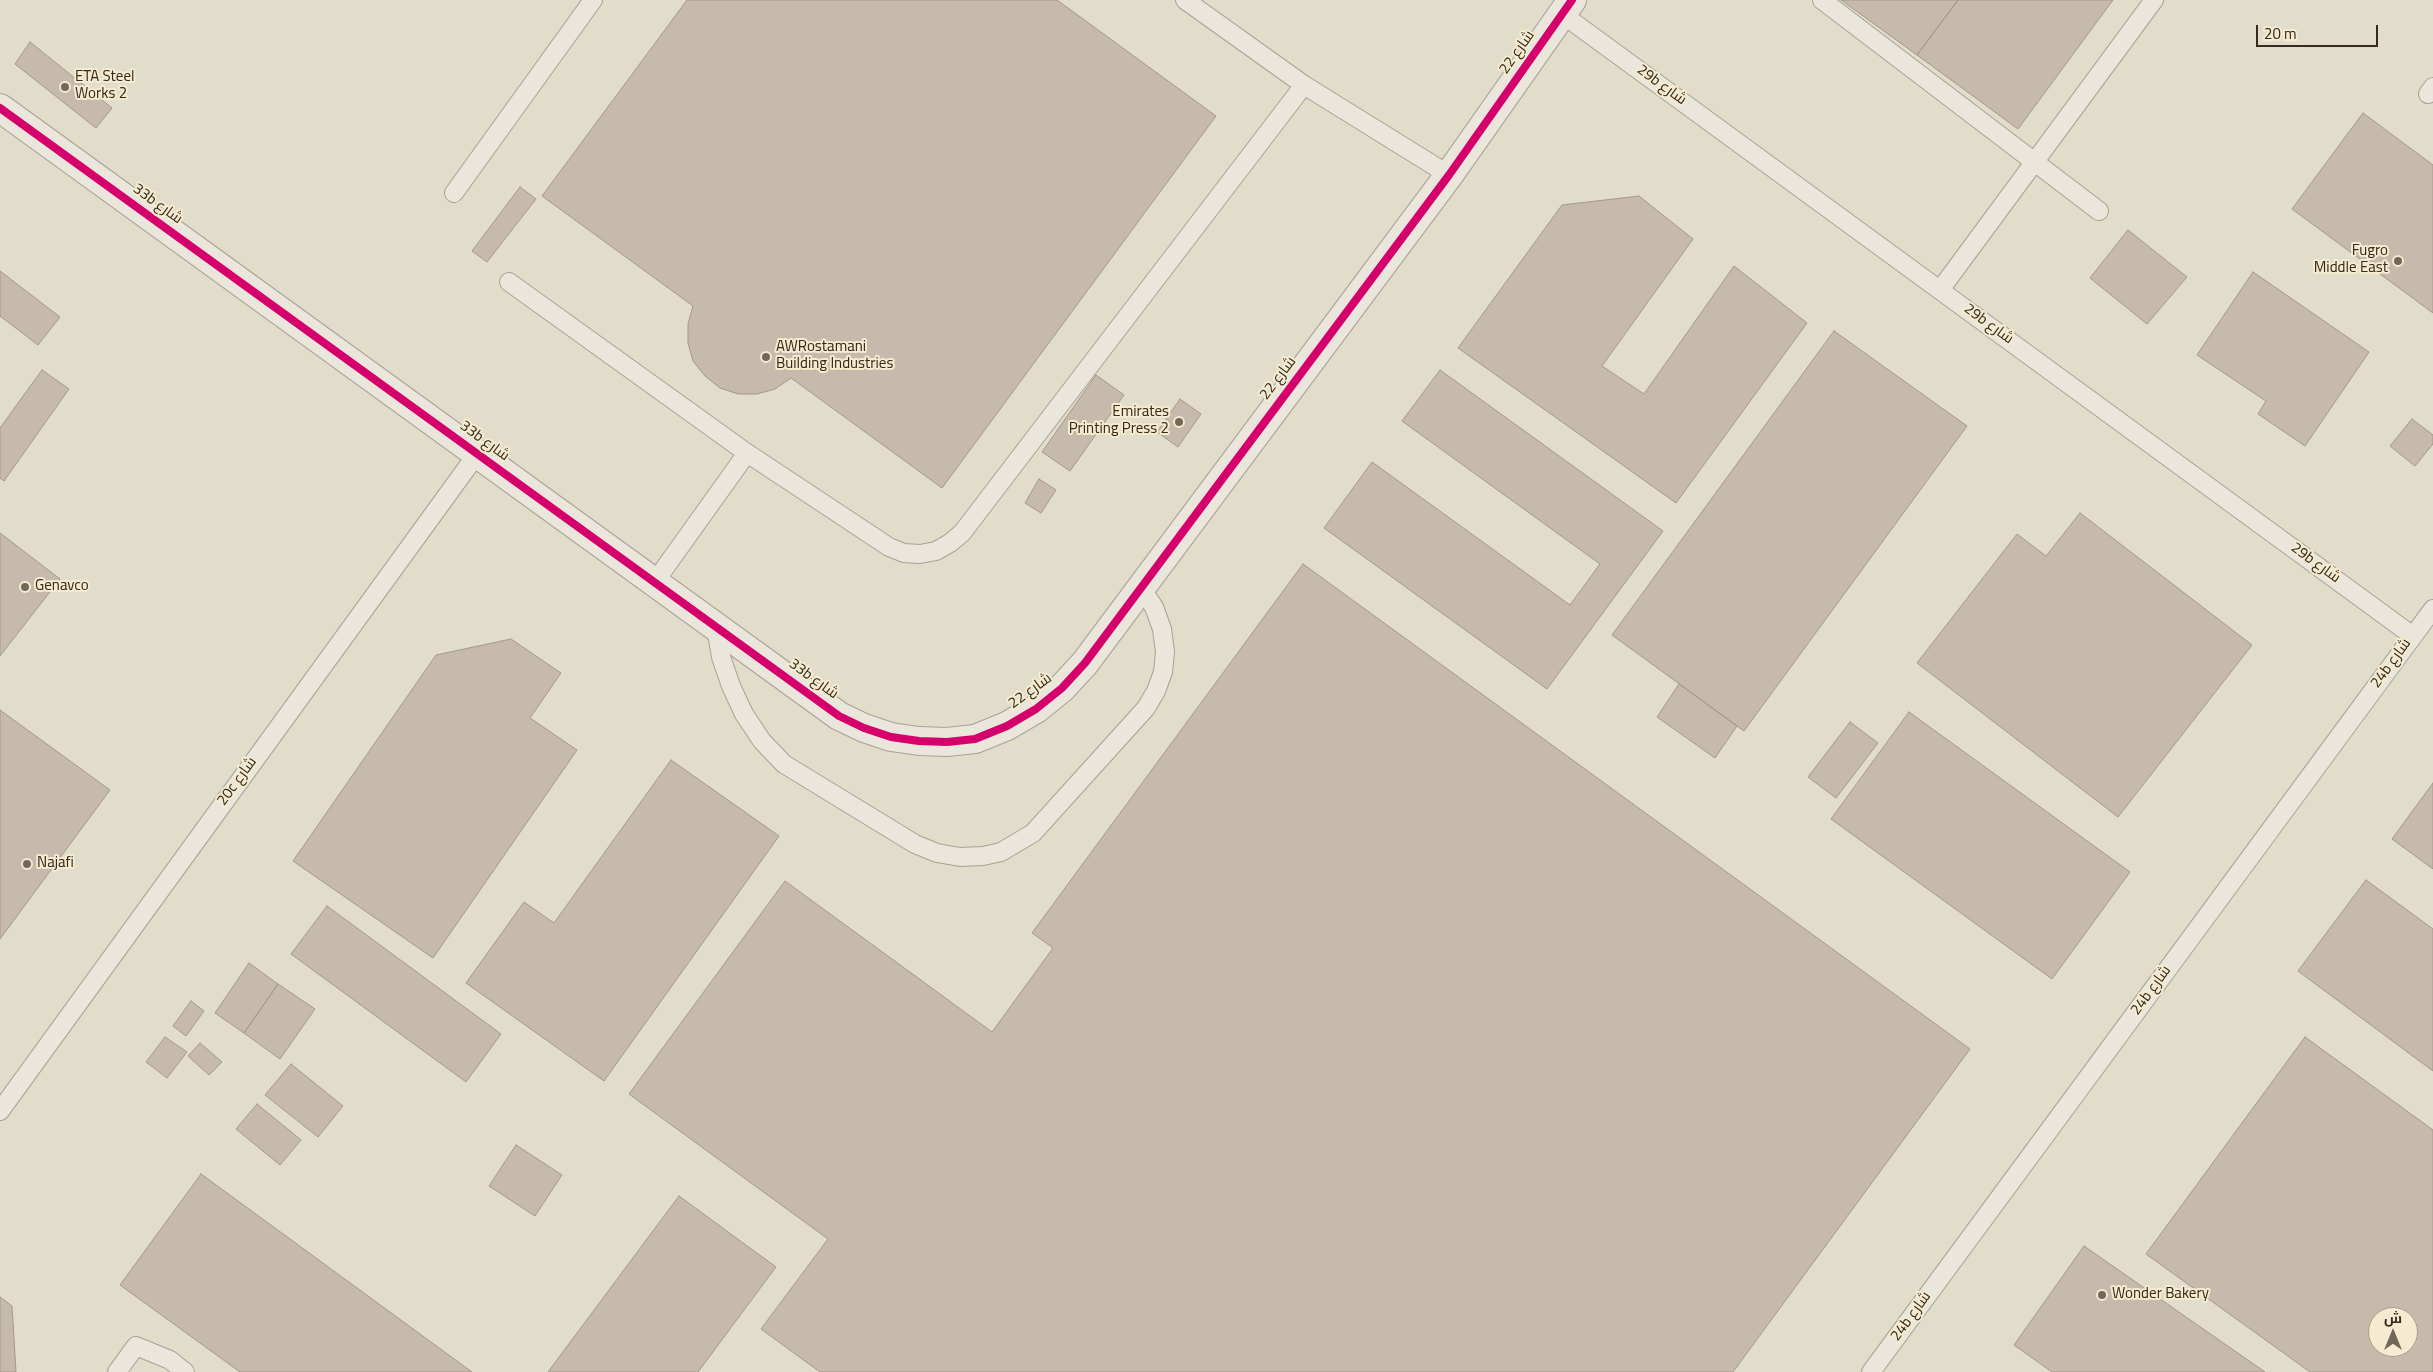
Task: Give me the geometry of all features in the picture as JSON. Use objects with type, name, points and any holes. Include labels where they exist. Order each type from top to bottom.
[{"type":"street","name":"شارع 22","points":[[975,739],[1007,726],[1036,709],[1062,688],[1085,663],[1449,175],[1567,7]]},
{"type":"street","name":"33b شارع","points":[[0,108],[839,716],[864,728],[891,737],[919,741],[975,739]]},
{"type":"lane","points":[[454,193],[594,0]]},
{"type":"lane","points":[[1185,0],[1304,85],[1449,175]]},
{"type":"lane","points":[[1822,0],[2099,211]]},
{"type":"lane","points":[[1940,290],[2154,0]]},
{"type":"lane","name":"29b شارع","points":[[1567,7],[1940,290],[2413,636]]},
{"type":"lane","points":[[509,282],[747,453],[889,547],[904,553],[920,554],[936,551],[962,533],[1304,85]]},
{"type":"lane","points":[[654,583],[747,453]]},
{"type":"lane","name":"20c شارع","points":[[0,1111],[477,454]]},
{"type":"lane","points":[[716,627],[721,657],[730,686],[744,714],[762,741],[784,764],[915,844],[937,853],[960,857],[983,856],[1001,852],[1033,833],[1146,708],[1156,691],[1163,672],[1165,652],[1162,629],[1154,607],[1141,588]]},
{"type":"lane","name":"24b شارع","points":[[1871,1372],[2433,609]]},
{"type":"lane","points":[[117,1372],[136,1346],[170,1360],[185,1372]]},
{"type":"building","points":[[687,0],[1057,0],[1216,116],[942,488],[791,378],[775,389],[757,394],[738,394],[720,388],[705,376],[693,361],[688,343],[688,324],[693,306],[542,196]]},
{"type":"building","points":[[1841,0],[1958,0],[1917,55]]},
{"type":"building","points":[[1958,0],[2113,0],[2018,129],[1917,55]]},
{"type":"building","points":[[30,42],[112,108],[96,128],[15,64]]},
{"type":"building","name":"Fugro Middle East","points":[[2363,113],[2433,165],[2433,313],[2292,209]]},
{"type":"building","points":[[520,187],[536,199],[487,262],[472,251]]},
{"type":"building","points":[[1639,196],[1693,239],[1602,366],[1644,394],[1734,266],[1807,323],[1676,503],[1458,348],[1562,205]]},
{"type":"building","points":[[2128,230],[2187,277],[2147,324],[2090,278]]},
{"type":"building","points":[[0,271],[60,317],[38,345],[0,316]]},
{"type":"building","points":[[2253,272],[2369,352],[2305,446],[2258,414],[2266,401],[2197,355]]},
{"type":"building","points":[[1834,331],[1967,426],[1744,731],[1612,635]]},
{"type":"building","points":[[42,370],[69,389],[4,481],[0,478],[0,428]]},
{"type":"building","points":[[1440,370],[1663,531],[1547,689],[1324,528],[1372,462],[1570,605],[1600,564],[1402,421]]},
{"type":"building","points":[[1096,375],[1124,395],[1070,471],[1042,452]]},
{"type":"building","points":[[1180,399],[1201,414],[1178,447],[1157,432]]},
{"type":"building","points":[[2412,419],[2433,435],[2433,444],[2415,466],[2390,446]]},
{"type":"building","points":[[1039,479],[1056,490],[1041,513],[1025,503]]},
{"type":"building","points":[[2080,513],[2252,645],[2118,817],[1917,663],[2017,534],[2046,556]]},
{"type":"building","points":[[0,533],[60,579],[0,656]]},
{"type":"building","points":[[1303,564],[1970,1049],[1733,1372],[820,1372],[761,1329],[828,1239],[629,1094],[785,881],[992,1032],[1053,948],[1032,933]]},
{"type":"building","points":[[511,639],[561,673],[530,718],[577,750],[433,958],[293,861],[436,655]]},
{"type":"building","points":[[1679,684],[1737,726],[1715,758],[1657,717]]},
{"type":"building","name":"Najafi","points":[[0,710],[110,790],[0,939]]},
{"type":"building","points":[[1909,712],[2130,872],[2052,979],[1831,819]]},
{"type":"building","points":[[1850,722],[1878,743],[1836,798],[1808,777]]},
{"type":"building","points":[[671,760],[779,836],[604,1081],[466,983],[524,902],[554,923]]},
{"type":"building","points":[[2433,783],[2433,869],[2392,839]]},
{"type":"building","points":[[2366,880],[2433,929],[2433,1071],[2298,971]]},
{"type":"building","points":[[327,906],[501,1034],[466,1082],[291,954]]},
{"type":"building","points":[[249,963],[278,984],[244,1033],[215,1013]]},
{"type":"building","points":[[278,984],[315,1009],[280,1059],[244,1033]]},
{"type":"building","points":[[191,1001],[204,1011],[186,1036],[173,1026]]},
{"type":"building","points":[[165,1037],[187,1052],[167,1078],[146,1062]]},
{"type":"building","points":[[2305,1037],[2433,1130],[2433,1372],[2310,1372],[2146,1254]]},
{"type":"building","points":[[200,1043],[222,1062],[209,1075],[188,1056]]},
{"type":"building","points":[[291,1064],[343,1106],[318,1137],[265,1095]]},
{"type":"building","points":[[257,1104],[301,1140],[280,1165],[236,1129]]},
{"type":"building","points":[[516,1145],[562,1175],[535,1216],[489,1186]]},
{"type":"building","points":[[201,1174],[472,1372],[240,1372],[120,1285]]},
{"type":"building","points":[[679,1196],[776,1267],[698,1372],[548,1372]]},
{"type":"building","name":"Wonder Bakery","points":[[2084,1246],[2265,1372],[2052,1372],[2014,1345]]},
{"type":"building","points":[[0,1297],[12,1306],[16,1372],[0,1372]]},
{"type":"cycle path","points":[[0,108],[839,716],[864,728],[891,737],[947,742],[975,739],[1007,726],[1036,709],[1062,688],[1085,663],[1449,175],[1572,0]]},
{"type":"place","name":"ETA Steel Works 2","points":[[65,87]]},
{"type":"place","name":"Fugro Middle East","points":[[2398,261]]},
{"type":"place","name":"AWRostamani Building Industries","points":[[766,357]]},
{"type":"place","name":"Emirates Printing Press 2","points":[[1179,422]]},
{"type":"place","name":"Genavco","points":[[25,587]]},
{"type":"place","name":"Najafi","points":[[27,864]]},
{"type":"place","name":"Wonder Bakery","points":[[2102,1295]]}]
